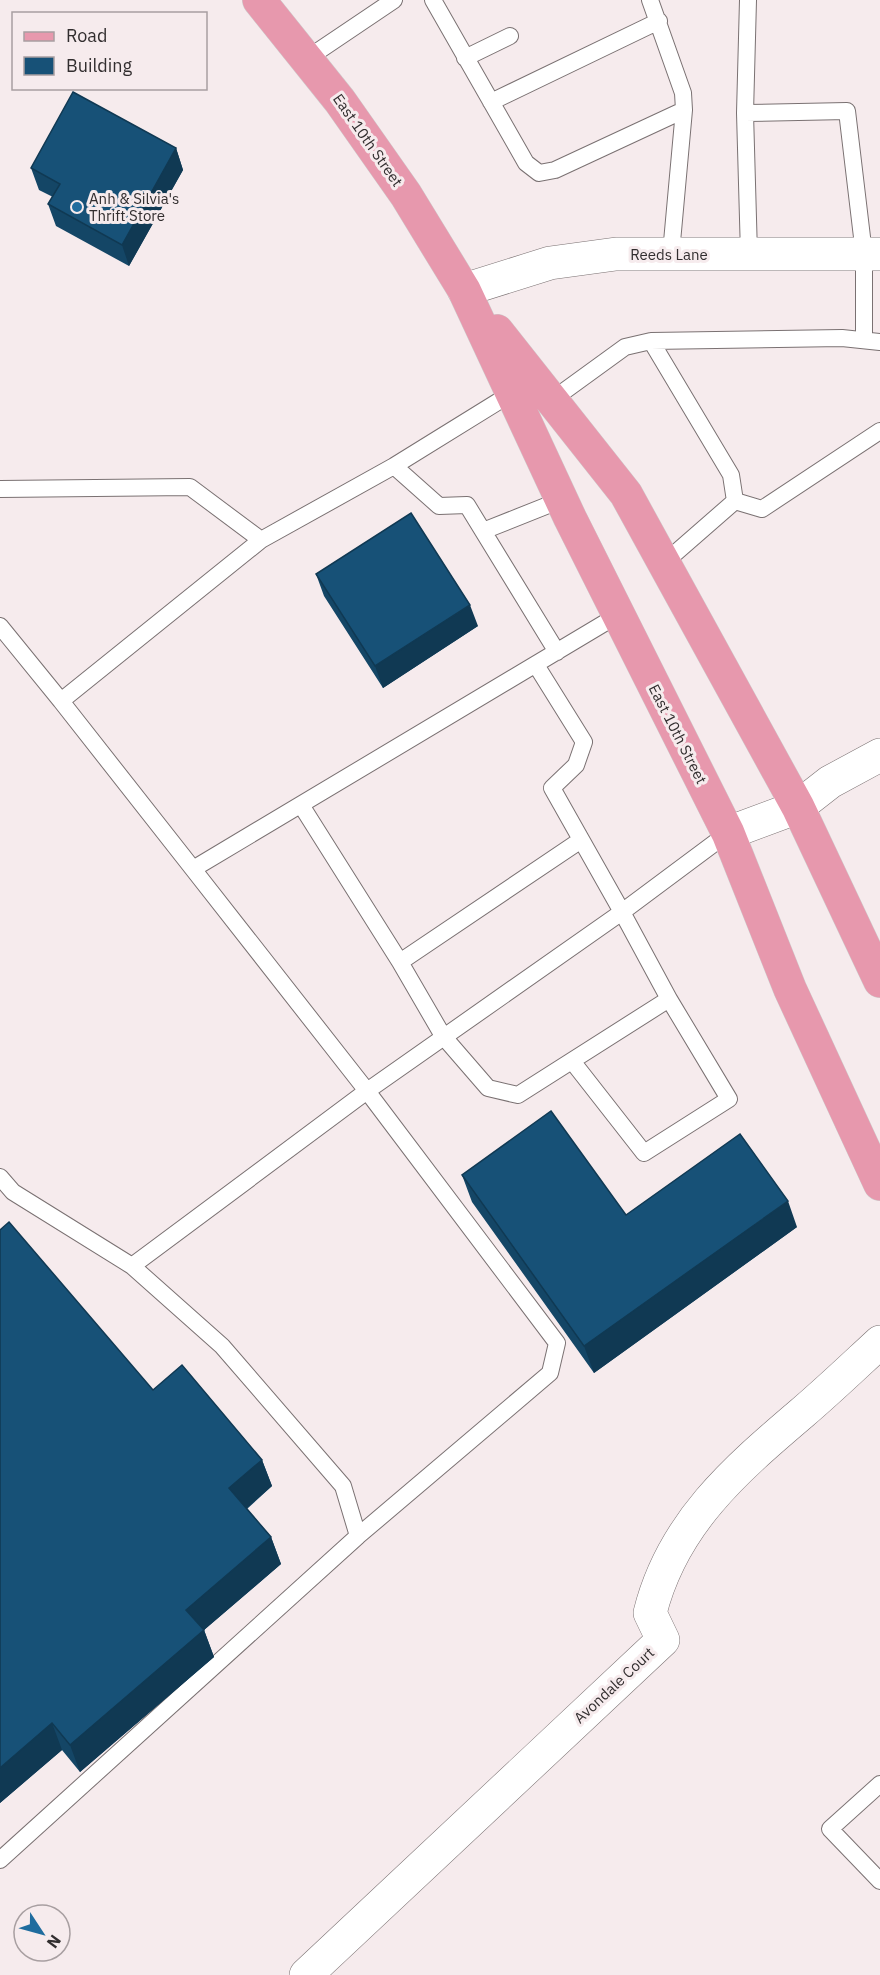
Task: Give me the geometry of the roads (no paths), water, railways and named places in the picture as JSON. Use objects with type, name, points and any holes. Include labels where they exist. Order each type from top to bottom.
[{"type":"main road","name":"East 10th Street","points":[[259,0],[308,58],[406,195],[464,290],[561,500],[728,833],[790,989],[880,1184]]},
{"type":"main road","name":"East 10th Street","points":[[464,290],[626,494],[798,807],[880,981]]},
{"type":"street","name":"Reeds Lane","points":[[464,290],[550,263],[581,257],[671,253],[872,254]]},
{"type":"street","points":[[728,833],[798,807],[830,782],[880,755]]},
{"type":"street","name":"Avondale Court","points":[[306,1975],[663,1640],[650,1613],[657,1584],[682,1534],[750,1456],[880,1342]]},
{"type":"lane","points":[[308,58],[394,0]]},
{"type":"lane","points":[[433,0],[526,163],[539,173],[555,170],[684,110]]},
{"type":"lane","points":[[650,0],[683,93],[684,110],[671,253]]},
{"type":"lane","points":[[748,0],[745,113],[749,254]]},
{"type":"lane","points":[[491,102],[659,21]]},
{"type":"lane","points":[[465,58],[510,36]]},
{"type":"lane","points":[[552,400],[625,347],[651,341],[842,338],[872,341],[872,254],[847,111],[745,113]]},
{"type":"lane","points":[[651,341],[731,475],[735,501]]},
{"type":"lane","points":[[61,701],[261,540],[394,466],[512,393]]},
{"type":"lane","points":[[735,501],[762,509],[880,431]]},
{"type":"lane","points":[[394,466],[439,506],[467,505],[557,652]]},
{"type":"lane","points":[[0,489],[189,487],[261,540]]},
{"type":"lane","points":[[483,531],[561,500]]},
{"type":"lane","points":[[664,563],[735,501]]},
{"type":"lane","points":[[193,869],[618,615]]},
{"type":"lane","points":[[0,626],[367,1091],[558,1343],[550,1374],[358,1536],[0,1860]]},
{"type":"lane","points":[[536,665],[584,742],[576,765],[552,788],[669,999],[729,1099],[644,1153],[572,1061]]},
{"type":"lane","points":[[301,805],[443,1035],[488,1088],[518,1095],[669,999]]},
{"type":"lane","points":[[132,1266],[443,1035],[622,912],[728,833]]},
{"type":"lane","points":[[400,962],[581,840]]},
{"type":"lane","points":[[0,1177],[13,1192],[132,1266],[222,1346],[343,1486],[358,1536]]},
{"type":"lane","points":[[880,1784],[830,1829],[880,1881]]},
{"type":"place","name":"Anh & Silvia's Thrift Store","points":[[77,207]]}]
